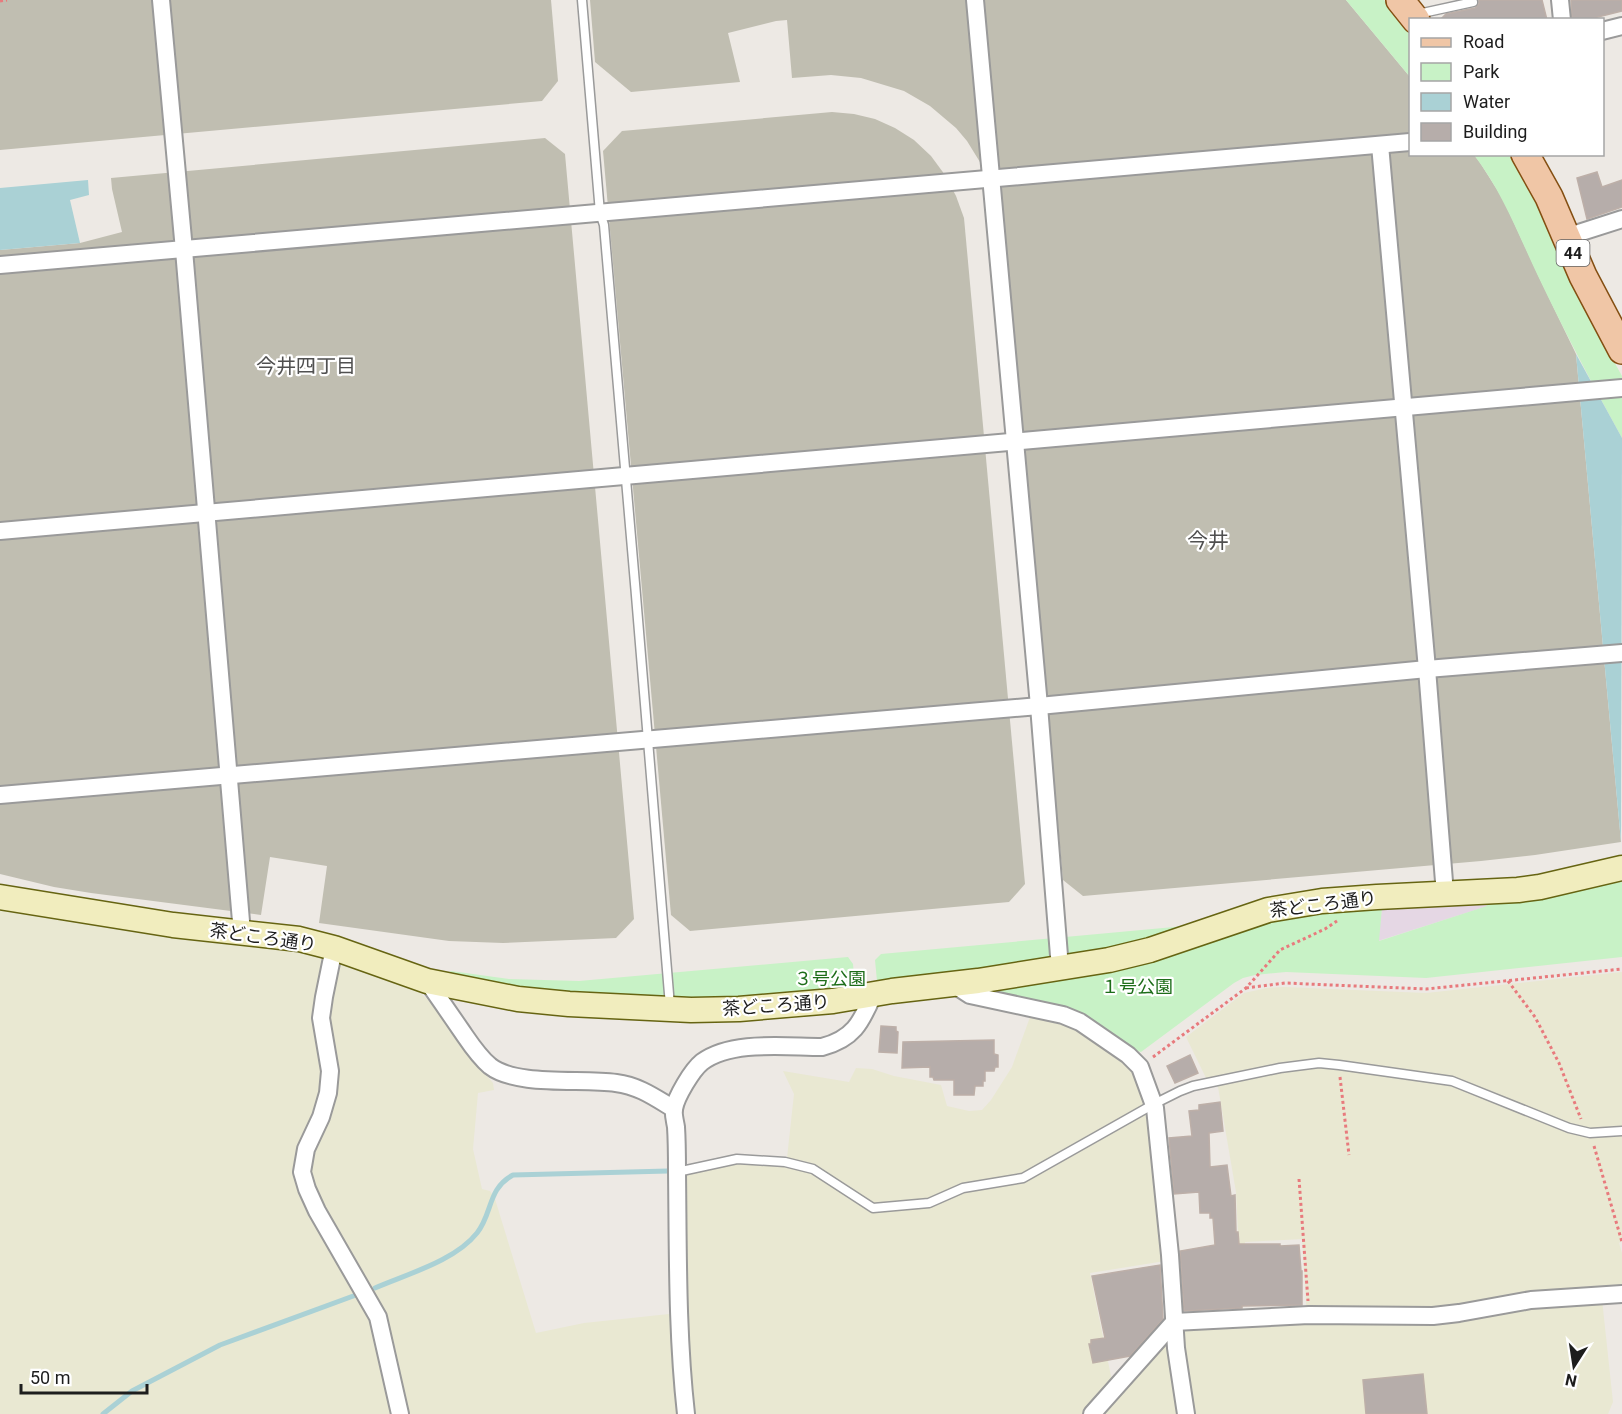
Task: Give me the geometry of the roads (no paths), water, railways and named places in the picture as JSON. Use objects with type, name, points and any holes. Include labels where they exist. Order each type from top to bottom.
[{"type":"main road","name":"44","points":[[1526,156],[1549,197],[1583,276],[1622,350]]},
{"type":"street","points":[[161,0],[242,933]]},
{"type":"street","points":[[975,0],[1039,706],[1060,968]]},
{"type":"street","points":[[1560,0],[1562,18]]},
{"type":"street","points":[[1604,30],[1622,26]]},
{"type":"street","points":[[0,266],[1409,142]]},
{"type":"street","points":[[1380,145],[1445,894]]},
{"type":"street","points":[[1566,237],[1622,219]]},
{"type":"street","points":[[0,531],[1622,388]]},
{"type":"street","points":[[0,795],[1039,706],[1622,653]]},
{"type":"street","name":"茶どころ通り","points":[[0,897],[106,915],[299,939],[334,948],[427,981],[495,995],[542,1002],[670,1010],[711,1010],[812,1004],[1135,955],[1268,910],[1322,901],[1518,890],[1622,868]]},
{"type":"street","points":[[334,948],[321,1017],[330,1071],[328,1093],[321,1117],[306,1149],[302,1172],[317,1211],[378,1317],[400,1414]]},
{"type":"street","points":[[427,981],[477,1053],[500,1072],[529,1078],[616,1083],[641,1089],[674,1109]]},
{"type":"street","points":[[954,984],[970,995],[1063,1014],[1080,1022],[1128,1055],[1140,1067],[1154,1104],[1169,1244],[1176,1348],[1186,1414]]},
{"type":"street","points":[[686,1414],[678,1314],[674,1109],[688,1077],[699,1064],[714,1054],[737,1047],[822,1047],[834,1044],[845,1039],[862,1020],[873,995]]},
{"type":"street","points":[[1092,1414],[1174,1322],[1309,1315],[1433,1316],[1531,1300],[1622,1294]]},
{"type":"lane","points":[[582,0],[649,739],[670,1010]]},
{"type":"lane","points":[[1409,12],[1473,2]]},
{"type":"lane","points":[[677,1172],[737,1159],[785,1162],[813,1169],[873,1208],[929,1203],[963,1188],[1023,1178],[1180,1091],[1204,1084],[1319,1063],[1452,1082],[1569,1128],[1590,1133],[1622,1131]]},
{"type":"water","points":[[88,180],[89,195],[70,200],[80,243],[0,250],[0,188]]},
{"type":"water","points":[[1576,354],[1622,438],[1621,842]]},
{"type":"waterway","points":[[375,1288],[430,1266],[468,1243],[482,1225],[494,1194],[513,1175],[668,1171]]},
{"type":"waterway","points":[[103,1414],[132,1391],[220,1345],[356,1295]]},
{"type":"district","name":"今井四丁目","points":[[306,366]]},
{"type":"district","name":"今井","points":[[1208,541]]},
{"type":"park label","name":"３号公園","points":[[830,978]]},
{"type":"park label","name":"１号公園","points":[[1137,986]]}]
